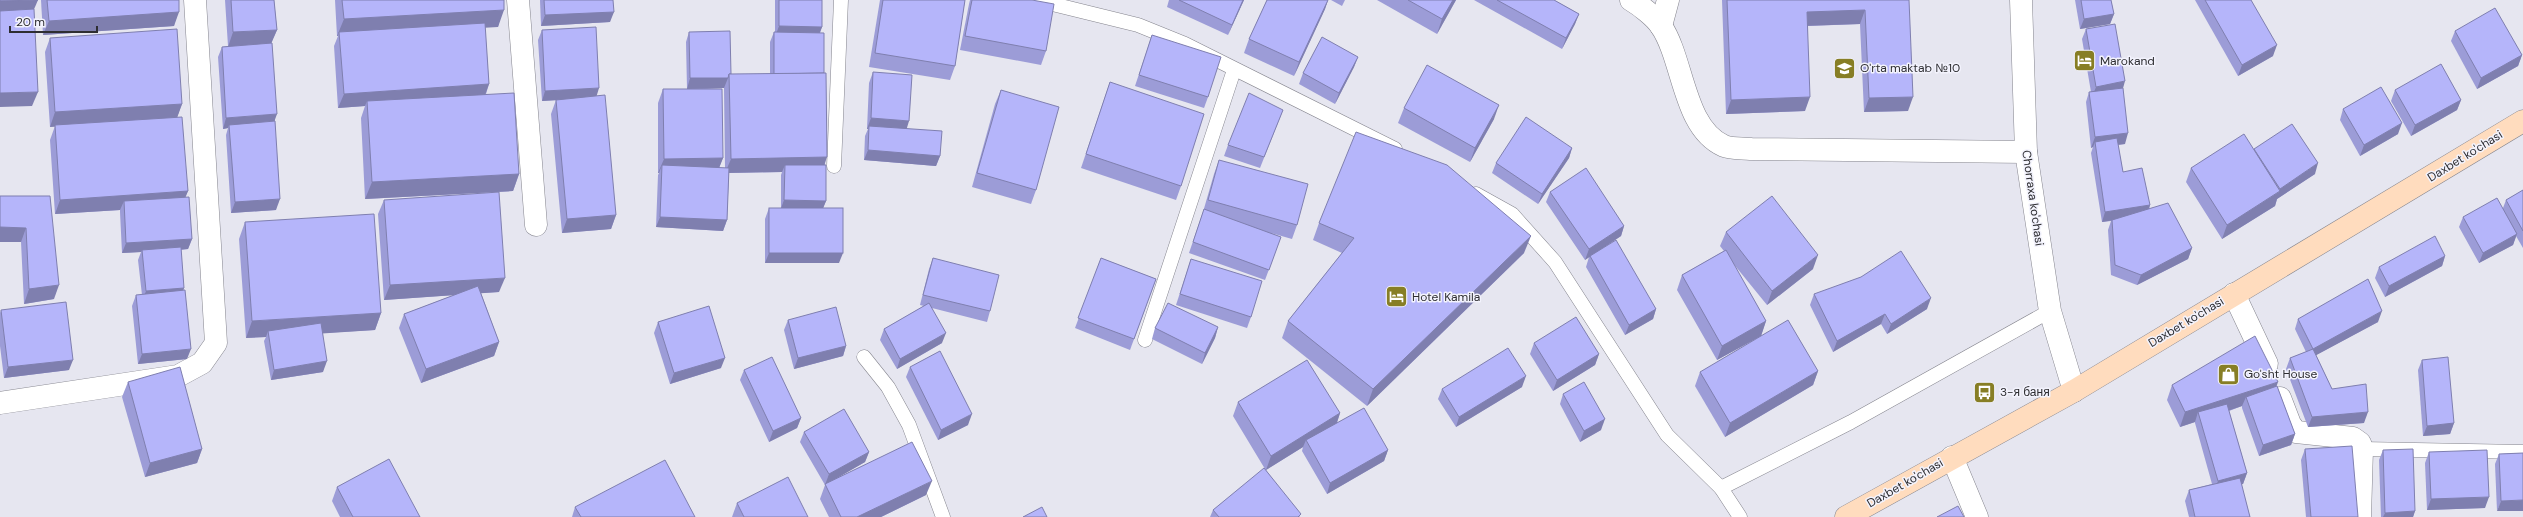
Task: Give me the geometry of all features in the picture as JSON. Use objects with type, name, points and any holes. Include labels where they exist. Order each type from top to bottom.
[{"type":"main road","name":"Daxbet ko'chasi","points":[[1846,517],[1952,457],[2074,391],[2234,294],[2384,206],[2523,121]]},
{"type":"street","points":[[0,403],[178,376],[202,363],[216,343],[195,0]]},
{"type":"street","points":[[518,0],[536,226]]},
{"type":"street","points":[[1631,0],[1661,26],[1677,61],[1689,103],[1704,131],[1724,146],[1751,149],[2026,152]]},
{"type":"street","points":[[1661,26],[1668,0]]},
{"type":"street","name":"Chorraxa ko'chasi","points":[[2021,0],[2026,152],[2050,311],[2074,391]]},
{"type":"street","points":[[2234,294],[2261,348],[2290,424],[2296,432],[2353,438],[2360,443],[2362,449],[2360,517]]},
{"type":"street","points":[[1952,457],[1977,517]]},
{"type":"lane","points":[[834,166],[841,0]]},
{"type":"lane","points":[[1036,0],[1138,25],[1185,44],[1407,156]]},
{"type":"lane","points":[[1145,340],[1234,70]]},
{"type":"lane","points":[[1463,187],[1512,214],[1555,262],[1667,435],[1721,488],[1740,517]]},
{"type":"lane","points":[[1721,488],[1852,422],[2050,311]]},
{"type":"lane","points":[[864,357],[888,387],[909,425],[943,517]]},
{"type":"lane","points":[[2362,449],[2523,452]]},
{"type":"building","points":[[0,0],[38,0],[0,1]]},
{"type":"building","points":[[47,0],[179,0],[179,12],[49,21]]},
{"type":"building","points":[[231,0],[274,0],[277,30],[233,32]]},
{"type":"building","points":[[342,0],[504,0],[504,10],[344,19]]},
{"type":"building","points":[[544,0],[613,0],[614,12],[545,15]]},
{"type":"building","points":[[779,0],[822,0],[822,27],[779,26]]},
{"type":"building","points":[[883,0],[965,0],[955,66],[875,53]]},
{"type":"building","points":[[972,0],[1032,0],[1054,4],[1046,51],[965,36]]},
{"type":"building","points":[[1179,0],[1243,0],[1232,25]]},
{"type":"building","points":[[1267,0],[1328,0],[1299,62],[1249,39]]},
{"type":"building","points":[[1408,0],[1453,0],[1442,19]]},
{"type":"building","points":[[1497,0],[1554,0],[1579,14],[1566,38]]},
{"type":"building","points":[[1727,0],[1909,0],[1913,97],[1869,98],[1865,10],[1807,12],[1810,97],[1731,100]]},
{"type":"building","points":[[2081,0],[2111,0],[2114,14],[2084,19]]},
{"type":"building","points":[[2205,0],[2251,0],[2277,45],[2242,65]]},
{"type":"building","points":[[2495,8],[2522,55],[2481,78],[2455,31]]},
{"type":"building","points":[[34,9],[38,92],[0,93],[0,11]]},
{"type":"building","points":[[485,23],[489,84],[344,94],[339,32]]},
{"type":"building","points":[[2115,24],[2125,81],[2096,87],[2086,29]]},
{"type":"building","points":[[596,27],[599,88],[545,91],[542,30]]},
{"type":"building","points":[[177,29],[182,104],[55,112],[50,38]]},
{"type":"building","points":[[730,31],[731,74],[729,74],[728,78],[690,78],[689,32]]},
{"type":"building","points":[[774,32],[824,33],[824,73],[774,74]]},
{"type":"building","points":[[1152,35],[1221,57],[1208,97],[1139,75]]},
{"type":"building","points":[[1322,37],[1358,57],[1339,93],[1303,73]]},
{"type":"building","points":[[272,43],[277,114],[226,118],[222,47]]},
{"type":"building","points":[[2441,64],[2461,100],[2415,125],[2395,90]]},
{"type":"building","points":[[1427,65],[1499,105],[1475,148],[1404,108]]},
{"type":"building","points":[[873,72],[912,75],[909,121],[871,118]]},
{"type":"building","points":[[826,73],[827,157],[731,159],[729,74]]},
{"type":"building","points":[[1110,82],[1204,114],[1181,186],[1086,154]]},
{"type":"building","points":[[2381,87],[2402,123],[2364,145],[2343,109]]},
{"type":"building","points":[[2123,88],[2128,133],[2095,137],[2089,92]]},
{"type":"building","points":[[663,89],[722,89],[723,158],[664,159]]},
{"type":"building","points":[[1001,90],[1059,107],[1036,190],[977,173]]},
{"type":"building","points":[[514,93],[519,174],[372,182],[367,101]]},
{"type":"building","points":[[1249,93],[1283,110],[1264,157],[1228,145]]},
{"type":"building","points":[[605,95],[616,215],[567,219],[556,100]]},
{"type":"building","points":[[182,117],[188,191],[60,200],[55,125]]},
{"type":"building","points":[[1526,117],[1572,148],[1542,194],[1496,163]]},
{"type":"building","points":[[275,121],[280,199],[235,202],[229,125]]},
{"type":"building","points":[[2292,124],[2318,163],[2280,189],[2254,149]]},
{"type":"building","points":[[869,126],[942,131],[940,156],[868,150]]},
{"type":"building","name":"Hotel Kamila","points":[[1356,132],[1447,165],[1531,236],[1373,389],[1288,321],[1354,238],[1319,223]]},
{"type":"building","points":[[2244,134],[2280,191],[2227,225],[2191,168]]},
{"type":"building","points":[[2117,138],[2123,172],[2142,168],[2150,205],[2105,212],[2095,142]]},
{"type":"building","points":[[1219,160],[1308,184],[1297,225],[1208,200]]},
{"type":"building","points":[[662,165],[729,168],[727,220],[660,217]]},
{"type":"building","points":[[785,165],[826,165],[826,201],[784,200]]},
{"type":"building","points":[[1586,168],[1624,226],[1589,249],[1550,192]]},
{"type":"building","points":[[2523,190],[2523,231],[2506,200]]},
{"type":"building","points":[[499,192],[505,278],[390,285],[384,200]]},
{"type":"building","points":[[0,196],[50,196],[59,285],[29,289],[26,228],[0,227]]},
{"type":"building","points":[[1772,196],[1818,255],[1772,291],[1726,232]]},
{"type":"building","points":[[189,197],[192,239],[126,243],[124,201]]},
{"type":"building","points":[[2497,198],[2517,234],[2483,253],[2463,217]]},
{"type":"building","points":[[2168,203],[2192,248],[2141,275],[2115,265],[2112,220]]},
{"type":"building","points":[[769,208],[843,208],[843,253],[769,253]]},
{"type":"building","points":[[1204,209],[1281,237],[1269,270],[1193,242]]},
{"type":"building","points":[[374,214],[381,313],[252,321],[245,222]]},
{"type":"building","points":[[2435,236],[2445,256],[2389,286],[2379,267]]},
{"type":"building","points":[[1616,240],[1656,309],[1629,325],[1590,256]]},
{"type":"building","points":[[181,247],[184,288],[146,291],[142,250]]},
{"type":"building","points":[[1726,250],[1766,321],[1722,346],[1682,275]]},
{"type":"building","points":[[1901,251],[1931,298],[1891,324],[1885,314],[1837,341],[1814,294],[1861,277]]},
{"type":"building","points":[[933,258],[999,275],[990,311],[923,295]]},
{"type":"building","points":[[1101,258],[1156,279],[1134,339],[1078,318]]},
{"type":"building","points":[[1191,259],[1262,281],[1251,317],[1180,294]]},
{"type":"building","points":[[2368,279],[2382,311],[2313,349],[2298,319]]},
{"type":"building","points":[[478,286],[499,342],[426,369],[404,314]]},
{"type":"building","points":[[185,290],[191,349],[142,354],[136,295]]},
{"type":"building","points":[[66,302],[73,360],[8,367],[1,310]]},
{"type":"building","points":[[929,303],[946,333],[900,359],[884,329]]},
{"type":"building","points":[[1168,303],[1218,327],[1205,353],[1155,328]]},
{"type":"building","points":[[709,306],[725,358],[674,373],[658,322]]},
{"type":"building","points":[[836,307],[846,346],[798,358],[788,320]]},
{"type":"building","points":[[1576,317],[1599,354],[1557,380],[1534,343]]},
{"type":"building","points":[[1788,320],[1818,371],[1730,423],[1700,372]]},
{"type":"building","points":[[321,323],[327,361],[274,370],[268,331]]},
{"type":"building","points":[[2255,336],[2278,382],[2185,412],[2172,385]]},
{"type":"building","points":[[1508,348],[1526,376],[1459,417],[1442,389]]},
{"type":"building","points":[[2313,349],[2332,389],[2366,384],[2368,412],[2312,417],[2290,358]]},
{"type":"building","points":[[940,351],[972,414],[941,430],[910,367]]},
{"type":"building","points":[[772,357],[801,418],[773,431],[744,370]]},
{"type":"building","points":[[2448,357],[2454,423],[2427,426],[2422,360]]},
{"type":"building","points":[[1307,360],[1340,413],[1271,456],[1238,402]]},
{"type":"building","points":[[180,367],[202,449],[150,463],[128,382]]},
{"type":"building","points":[[1584,382],[1605,419],[1584,431],[1563,394]]},
{"type":"building","points":[[2277,386],[2295,434],[2263,445],[2246,397]]},
{"type":"building","points":[[2227,404],[2247,473],[2218,481],[2198,412]]},
{"type":"building","points":[[1364,408],[1388,450],[1330,483],[1306,440]]},
{"type":"building","points":[[844,409],[869,452],[829,474],[804,432]]},
{"type":"building","points":[[912,442],[932,481],[857,517],[841,517],[825,484]]},
{"type":"building","points":[[2352,446],[2358,517],[2311,517],[2305,449]]},
{"type":"building","points":[[2413,449],[2415,511],[2385,513],[2383,450]]},
{"type":"building","points":[[2487,450],[2489,497],[2431,499],[2429,452]]},
{"type":"building","points":[[2523,453],[2523,500],[2501,501],[2499,454]]},
{"type":"building","points":[[389,459],[420,517],[353,517],[337,487]]},
{"type":"building","points":[[665,460],[695,517],[581,517],[575,507]]},
{"type":"building","points":[[1264,468],[1301,514],[1298,517],[1219,517],[1213,510]]},
{"type":"building","points":[[788,477],[808,517],[744,517],[737,503]]},
{"type":"building","points":[[2240,478],[2250,517],[2195,517],[2189,490]]},
{"type":"building","points":[[1958,506],[1964,517],[1937,517]]},
{"type":"building","points":[[1042,507],[1047,517],[1023,517]]},
{"type":"place","name":"Marokand","points":[[2084,61]]},
{"type":"place","name":"O'rta maktab №10","points":[[1845,68]]},
{"type":"place","name":"Hotel Kamila","points":[[1397,297]]},
{"type":"place","name":"Go'sht House","points":[[2228,374]]},
{"type":"place","name":"3-я баня","points":[[1984,392]]}]
